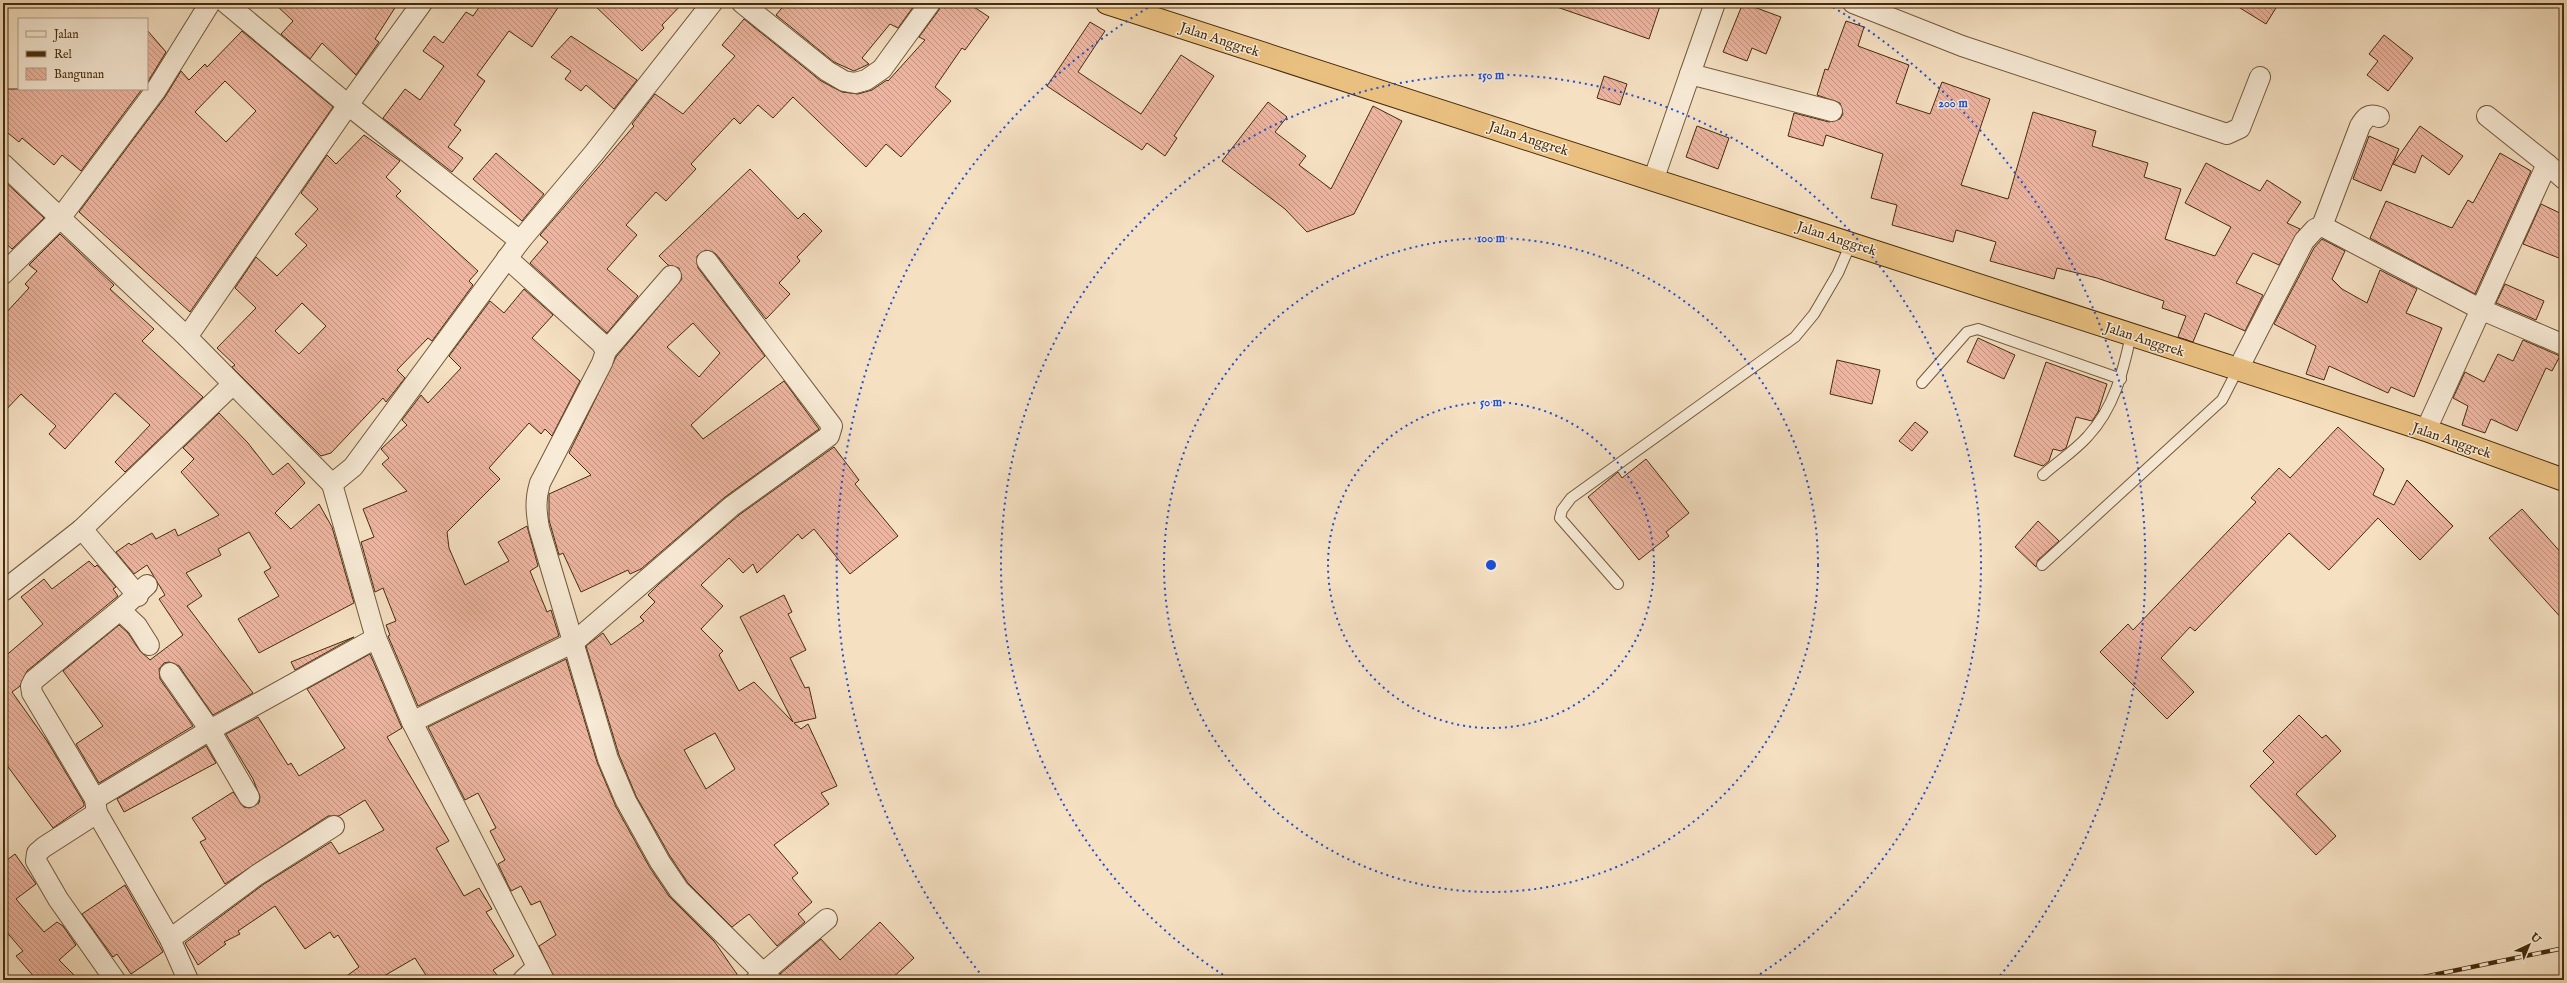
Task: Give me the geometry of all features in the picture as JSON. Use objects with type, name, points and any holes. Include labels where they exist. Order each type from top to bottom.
[{"type":"highway","name":"Jalan Anggrek","points":[[1107,3],[1654,178],[1848,249],[2131,335],[2426,430],[2564,480]]},
{"type":"street","points":[[3,274],[61,217],[156,90],[210,3]]},
{"type":"street","points":[[226,3],[348,105],[520,241]]},
{"type":"street","points":[[187,337],[348,105],[422,3]]},
{"type":"street","points":[[332,484],[353,467],[520,241],[594,153],[712,3]]},
{"type":"street","points":[[742,3],[827,71],[844,81],[855,83],[866,80],[882,69],[930,3]]},
{"type":"street","points":[[1654,178],[1715,3]]},
{"type":"street","points":[[1853,3],[1962,46],[2227,134],[2240,128],[2260,77]]},
{"type":"street","points":[[1690,74],[1832,110]]},
{"type":"street","points":[[2238,370],[2304,241],[2315,229],[2322,226],[2360,126],[2365,117],[2373,115],[2379,117]]},
{"type":"street","points":[[2487,116],[2564,179]]},
{"type":"street","points":[[3,164],[187,337],[232,385],[332,484],[376,638],[412,722],[541,973],[523,980]]},
{"type":"street","points":[[2426,430],[2480,308],[2547,164]]},
{"type":"street","points":[[2322,226],[2480,308],[2564,345]]},
{"type":"street","points":[[507,258],[601,343],[606,351]]},
{"type":"street","points":[[412,722],[574,642],[732,506],[829,436],[832,431],[832,426],[707,261]]},
{"type":"street","points":[[671,276],[606,351],[602,363],[562,437],[536,495],[539,528],[608,758],[626,801],[644,835],[679,890],[763,978],[827,919]]},
{"type":"street","points":[[3,591],[82,529],[232,385]]},
{"type":"street","points":[[82,529],[142,590],[120,610],[34,680],[31,686],[32,693],[170,939],[188,980]]},
{"type":"street","points":[[120,610],[137,626],[149,645]]},
{"type":"street","points":[[115,980],[58,899],[36,861],[37,853],[96,806],[210,730],[376,638]]},
{"type":"street","points":[[170,672],[210,730],[249,797]]},
{"type":"street","points":[[170,939],[257,875],[334,826]]},
{"type":"lane","points":[[1618,584],[1560,518],[1562,510],[1571,498],[1795,337],[1814,314],[1838,273],[1848,249]]},
{"type":"lane","points":[[1922,383],[1967,332],[1978,329],[2121,379]]},
{"type":"lane","points":[[2043,475],[2087,437],[2106,412],[2121,379],[2131,335]]},
{"type":"lane","points":[[2042,565],[2222,400],[2238,370]]},
{"type":"building","points":[[274,3],[398,3],[375,39],[379,42],[356,75],[322,43],[310,59],[281,34],[293,21]]},
{"type":"building","points":[[482,3],[561,3],[532,47],[509,31],[477,75],[485,81],[454,125],[461,130],[448,147],[463,158],[452,172],[383,118],[405,89],[420,100],[444,66],[423,51],[434,36],[443,43],[466,12],[473,16]]},
{"type":"building","points":[[592,3],[683,3],[662,25],[664,28],[642,51]]},
{"type":"building","points":[[786,3],[916,3],[898,28],[890,24],[862,58],[869,64],[854,71],[834,62],[776,15]]},
{"type":"building","points":[[941,3],[968,3],[989,17],[965,50],[962,48],[935,87],[951,101],[901,157],[886,144],[866,167],[793,97],[773,118],[758,105],[740,124],[734,118],[691,164],[696,169],[666,201],[656,192],[626,225],[637,235],[607,269],[638,296],[607,333],[530,263],[548,242],[540,235],[634,126],[632,124],[655,94],[683,114],[735,56],[722,45],[744,19],[821,81],[842,92],[858,94],[872,90],[887,80],[888,81],[925,40],[919,37],[939,10]]},
{"type":"building","points":[[1555,3],[1661,3],[1649,39],[1554,6]]},
{"type":"building","points":[[1743,3],[1781,17],[1766,54],[1752,48],[1747,61],[1723,52]]},
{"type":"building","points":[[2232,3],[2279,3],[2266,24]]},
{"type":"building","points":[[1846,21],[1864,27],[1858,46],[1909,65],[1896,103],[1930,114],[1942,82],[1990,99],[1961,185],[2008,199],[2033,112],[2096,131],[2092,146],[2148,163],[2144,177],[2181,189],[2165,239],[2215,256],[2231,227],[2185,203],[2206,163],[2260,191],[2267,180],[2301,202],[2287,223],[2300,229],[2279,265],[2253,253],[2236,283],[2263,295],[2245,331],[2205,313],[2193,342],[2178,337],[2186,316],[2162,308],[2164,301],[2097,278],[2057,268],[2054,279],[1990,261],[1996,242],[1956,230],[1953,242],[1892,225],[1897,205],[1871,198],[1883,154],[1826,135],[1823,146],[1788,136],[1794,113],[1829,122],[1840,119],[1843,114],[1840,103],[1817,95],[1825,69],[1828,70]]},
{"type":"building","points":[[1090,22],[1105,31],[1078,72],[1141,114],[1181,55],[1214,76],[1174,136],[1177,138],[1165,156],[1147,143],[1142,150],[1047,86]]},
{"type":"building","points":[[148,31],[166,52],[148,81]]},
{"type":"building","points":[[242,31],[333,107],[190,312],[79,212],[165,97],[181,71],[189,80],[205,64],[207,67]],"holes":[[[225,81],[256,111],[226,142],[195,112]]]},
{"type":"building","points":[[2384,35],[2413,58],[2388,91],[2367,75],[2378,61],[2369,54]]},
{"type":"building","points":[[571,36],[637,80],[614,109],[586,85],[581,91],[565,79],[571,71],[551,57]]},
{"type":"building","points":[[1604,76],[1627,84],[1620,105],[1597,98]]},
{"type":"building","points":[[3,89],[141,90],[81,171],[62,155],[54,165],[22,138],[19,142],[3,129]]},
{"type":"building","points":[[1268,102],[1287,117],[1275,132],[1306,156],[1299,165],[1331,189],[1373,106],[1402,121],[1354,214],[1307,232],[1285,209],[1222,161]]},
{"type":"building","points":[[1697,126],[1729,138],[1718,169],[1686,157]]},
{"type":"building","points":[[2420,126],[2463,156],[2449,175],[2422,155],[2415,173],[2393,164]]},
{"type":"building","points":[[364,135],[400,161],[386,177],[401,191],[396,196],[478,271],[469,281],[473,285],[432,341],[428,338],[397,370],[405,378],[386,402],[383,398],[331,453],[321,456],[232,367],[235,365],[217,348],[256,308],[235,288],[256,257],[277,276],[307,245],[295,234],[318,209],[301,193],[327,155],[336,164]],"holes":[[[302,303],[326,326],[299,354],[275,331]]]},
{"type":"building","points":[[2369,136],[2399,149],[2381,191],[2353,179]]},
{"type":"building","points":[[496,153],[544,194],[522,221],[473,179]]},
{"type":"building","points":[[2500,153],[2531,171],[2475,294],[2370,238],[2386,201],[2452,228],[2468,200],[2473,203]]},
{"type":"building","points":[[750,169],[798,219],[804,213],[822,231],[797,257],[800,261],[779,283],[790,294],[766,319],[716,254],[706,250],[697,256],[698,268],[765,356],[691,425],[703,439],[784,381],[819,429],[725,497],[641,569],[630,574],[628,570],[581,592],[563,553],[559,555],[549,520],[549,494],[591,475],[569,453],[616,357],[682,279],[679,268],[668,265],[659,256]],"holes":[[[693,323],[720,353],[699,377],[667,347]]]},
{"type":"building","points":[[3,180],[44,218],[12,249],[3,241]]},
{"type":"building","points":[[2541,204],[2564,215],[2564,260],[2523,244]]},
{"type":"building","points":[[60,234],[114,285],[110,289],[154,329],[142,341],[203,397],[125,472],[115,462],[150,425],[115,393],[65,449],[49,434],[56,426],[21,394],[3,413],[3,316],[29,288],[25,284],[37,271],[29,265]]},
{"type":"building","points":[[2322,239],[2345,251],[2332,279],[2342,289],[2367,303],[2380,270],[2417,289],[2406,313],[2442,328],[2414,397],[2391,387],[2388,393],[2329,366],[2324,380],[2306,374],[2316,346],[2274,324],[2314,248]]},
{"type":"building","points":[[2505,284],[2544,301],[2536,320],[2496,303]]},
{"type":"building","points":[[524,289],[553,315],[532,338],[580,381],[552,436],[545,429],[541,434],[529,423],[489,468],[500,479],[447,532],[449,548],[465,585],[509,561],[498,542],[527,526],[538,566],[530,571],[547,612],[551,610],[559,636],[418,706],[388,636],[390,635],[386,625],[396,621],[383,588],[375,592],[361,542],[374,537],[363,509],[407,491],[382,464],[389,458],[381,449],[407,425],[402,420],[421,395],[428,403],[461,368],[449,356],[490,301],[504,313]]},
{"type":"building","points":[[1978,338],[2015,355],[2004,379],[1967,362]]},
{"type":"building","points":[[2523,340],[2560,356],[2552,371],[2546,368],[2517,431],[2491,419],[2485,433],[2462,425],[2468,406],[2453,398],[2465,372],[2484,382],[2498,354],[2513,361]]},
{"type":"building","points":[[1837,360],[1880,370],[1872,404],[1830,394]]},
{"type":"building","points":[[2046,362],[2107,384],[2098,412],[2092,421],[2076,417],[2066,448],[2061,451],[2053,449],[2049,461],[2043,466],[2014,456]]},
{"type":"building","points":[[219,413],[248,443],[273,475],[288,463],[305,483],[275,513],[291,529],[319,504],[332,527],[354,603],[259,653],[238,619],[279,596],[264,572],[271,568],[249,532],[218,549],[221,555],[186,573],[202,596],[187,606],[253,693],[213,715],[179,666],[169,662],[164,663],[159,669],[160,679],[193,726],[99,783],[76,744],[103,726],[63,671],[119,625],[128,633],[140,651],[150,660],[183,635],[159,599],[165,595],[147,565],[134,574],[116,552],[129,543],[131,545],[152,533],[156,539],[175,529],[178,536],[219,515],[181,472],[194,459],[183,448]]},
{"type":"building","points":[[1915,422],[1928,432],[1912,451],[1899,441]]},
{"type":"building","points":[[2338,427],[2384,469],[2373,495],[2394,505],[2407,480],[2453,526],[2420,560],[2378,518],[2329,570],[2289,533],[2195,631],[2190,627],[2161,658],[2194,692],[2167,719],[2100,652],[2128,624],[2133,630],[2256,502],[2251,498],[2279,468],[2290,478]]},
{"type":"building","points":[[834,447],[859,480],[855,484],[898,536],[850,574],[814,529],[802,539],[798,534],[757,573],[753,564],[743,573],[729,558],[701,585],[723,606],[701,629],[723,651],[719,655],[739,691],[754,682],[793,722],[740,617],[784,595],[792,612],[788,614],[806,650],[790,658],[805,688],[809,687],[816,718],[794,723],[801,729],[808,724],[837,786],[821,793],[829,804],[774,845],[798,873],[792,878],[812,902],[798,914],[805,922],[777,946],[749,914],[732,927],[688,883],[670,856],[636,796],[619,755],[586,646],[603,633],[611,645],[644,621],[640,617],[655,602],[648,595],[739,515]],"holes":[[[715,733],[735,769],[706,789],[684,750]]]},
{"type":"building","points":[[1646,459],[1689,513],[1666,532],[1669,536],[1639,560],[1588,497],[1618,472],[1622,478]]},
{"type":"building","points":[[2522,509],[2564,556],[2564,621],[2489,538]]},
{"type":"building","points":[[2038,521],[2059,541],[2038,560],[2036,567],[2015,547]]},
{"type":"building","points":[[89,561],[95,567],[97,565],[116,587],[113,589],[118,596],[27,671],[20,686],[12,692],[47,741],[84,803],[84,806],[53,828],[3,760],[3,658],[43,624],[21,597],[44,579],[52,589]]},
{"type":"building","points":[[354,637],[295,670],[291,662]]},
{"type":"building","points":[[370,654],[402,728],[387,737],[449,841],[436,848],[464,896],[479,888],[492,909],[486,912],[514,956],[493,970],[501,980],[429,980],[415,958],[377,980],[341,980],[359,967],[338,935],[334,938],[330,932],[305,949],[275,906],[238,931],[240,934],[224,942],[226,944],[198,965],[185,943],[264,884],[331,842],[339,854],[384,830],[365,800],[339,816],[328,816],[225,884],[200,842],[206,839],[192,818],[233,792],[244,807],[249,808],[259,803],[260,797],[253,779],[226,734],[258,717],[288,765],[291,763],[299,776],[345,748],[307,689]]},
{"type":"building","points":[[566,659],[597,762],[616,807],[650,868],[669,896],[714,941],[741,980],[555,980],[539,946],[556,935],[540,901],[531,905],[521,886],[511,891],[498,864],[505,860],[490,831],[496,828],[478,793],[465,800],[428,727]]},
{"type":"building","points":[[2299,715],[2322,738],[2326,735],[2341,751],[2296,794],[2336,836],[2316,855],[2250,786],[2274,762],[2263,751]]},
{"type":"building","points":[[206,746],[216,763],[124,812],[117,799]]},
{"type":"building","points":[[15,854],[36,884],[16,899],[44,932],[57,922],[63,926],[76,945],[59,960],[79,980],[37,980],[16,956],[23,951],[3,928],[3,863]]},
{"type":"building","points":[[125,885],[163,952],[131,974],[117,954],[113,957],[82,914]]},
{"type":"building","points":[[880,922],[914,958],[890,980],[782,980],[780,974],[821,939],[840,960]]},
{"type":"railway","points":[[2409,980],[2564,948]]}]
